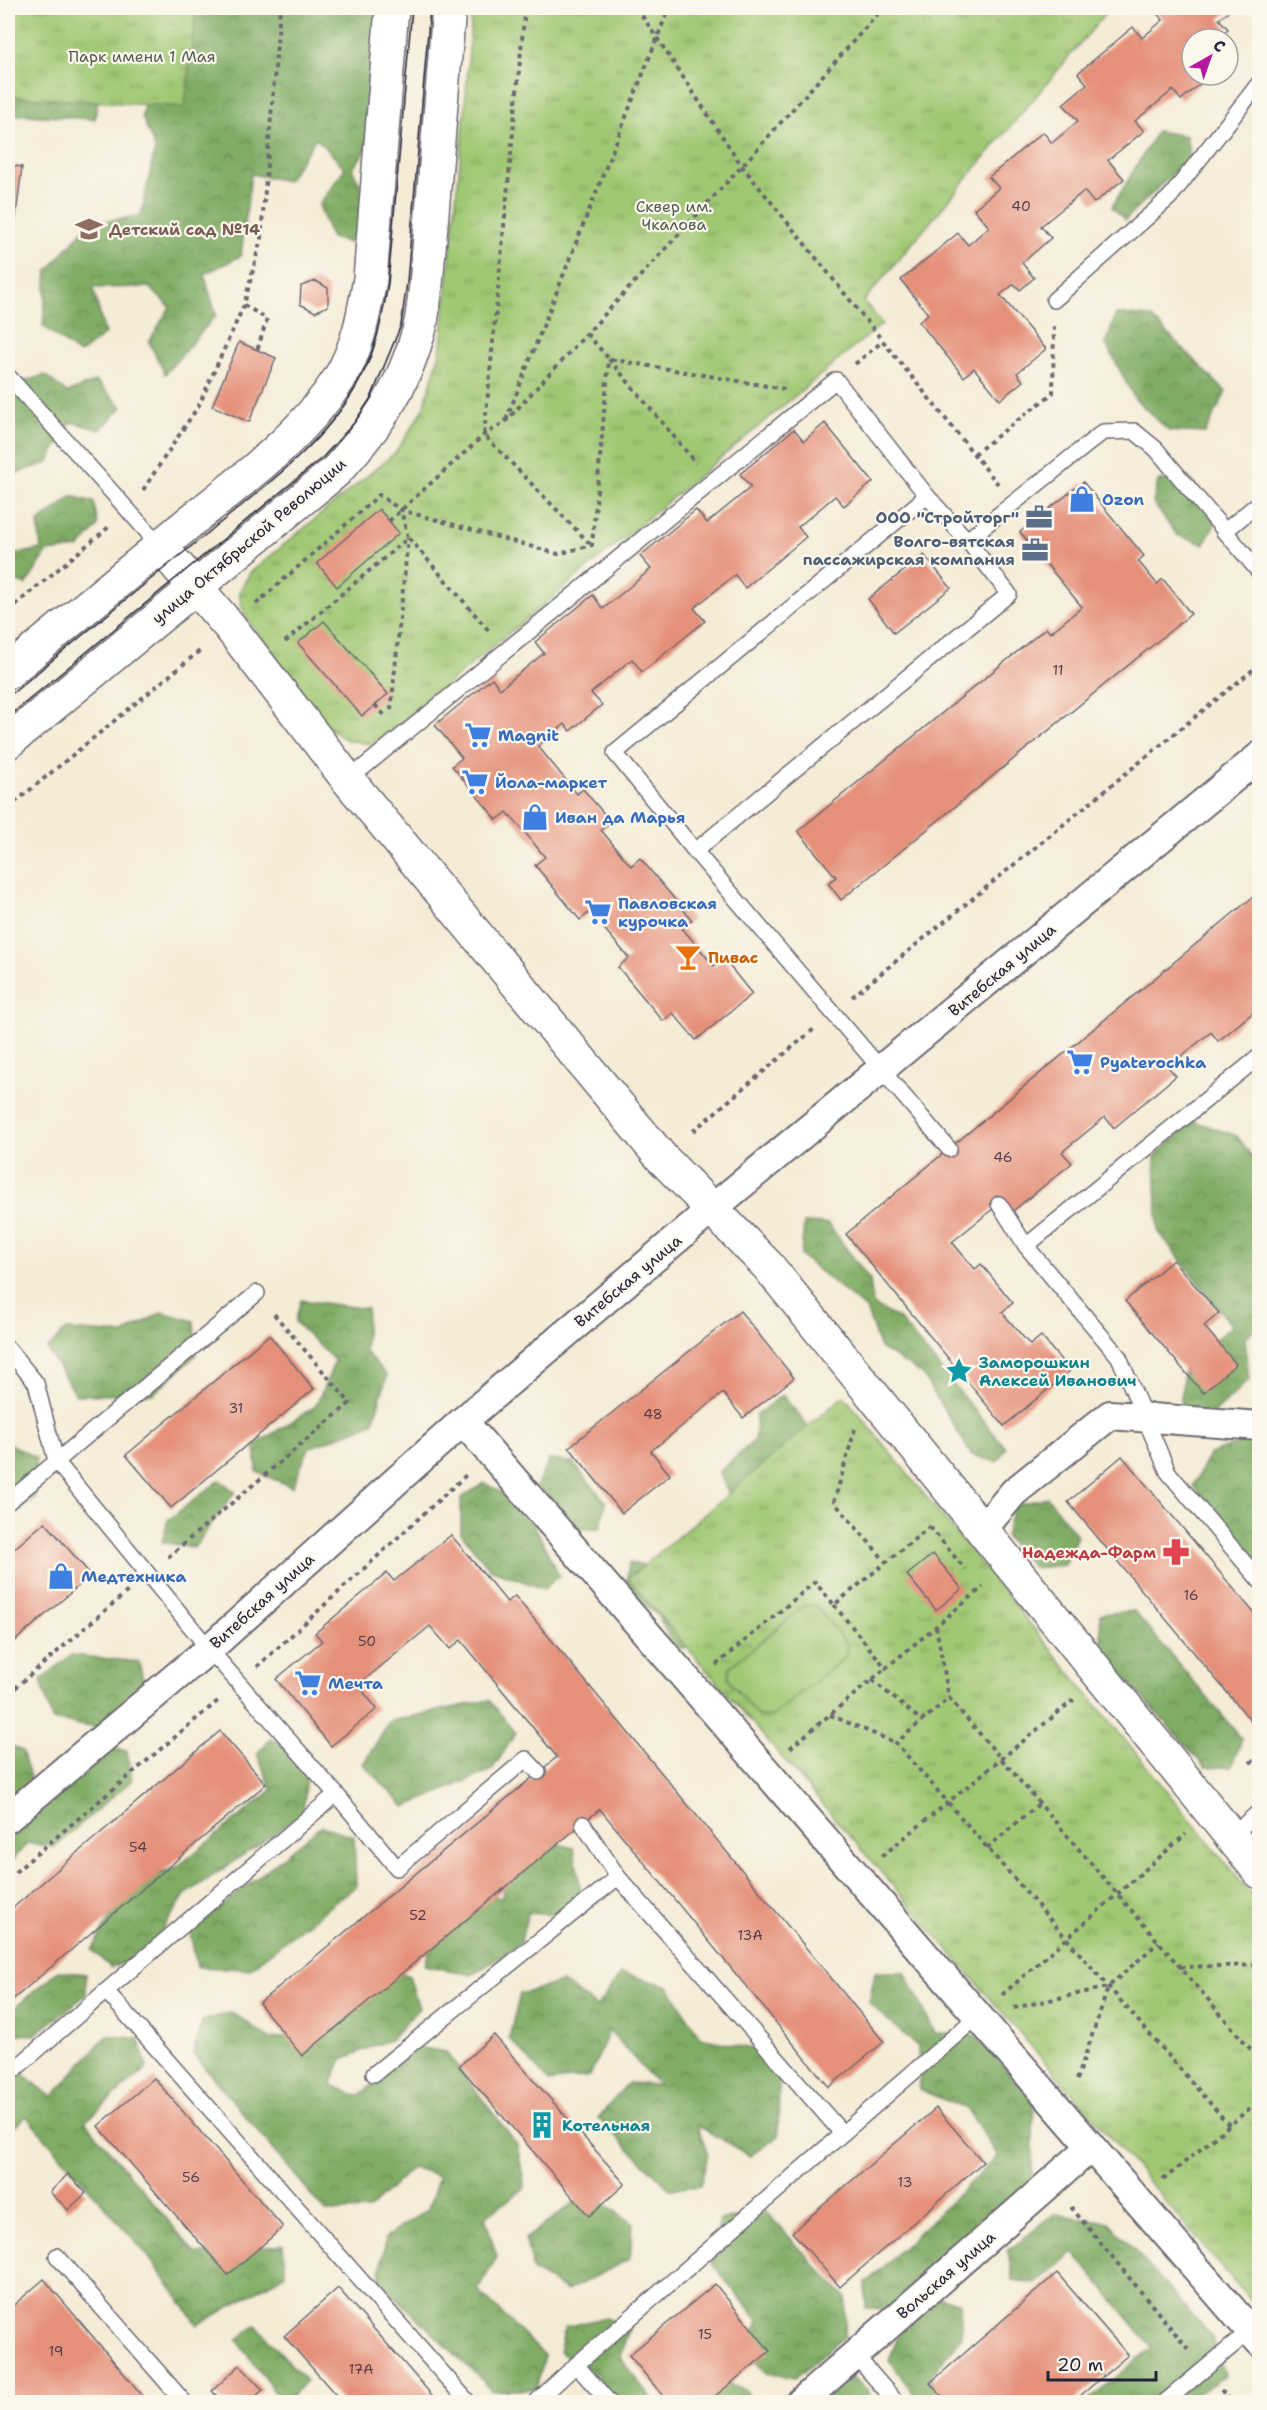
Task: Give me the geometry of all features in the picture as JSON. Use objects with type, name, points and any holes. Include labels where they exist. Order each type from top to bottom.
[{"type":"main road","points":[[8,672],[287,440],[314,412],[339,378],[351,356],[364,317],[370,279],[392,8]]},
{"type":"main road","name":"улица Октябрьской Революции","points":[[8,742],[336,471],[368,435],[388,407],[420,330],[426,285],[449,8]]},
{"type":"main road","points":[[161,547],[230,627],[348,780],[661,1157],[768,1266],[1260,1872]]},
{"type":"street","name":"Витебская улица","points":[[8,1818],[208,1649],[463,1421],[713,1208],[1260,756]]},
{"type":"street","points":[[981,1531],[1014,1492],[1110,1415],[1260,1426]]},
{"type":"street","points":[[463,1421],[1255,2336]]},
{"type":"street","name":"Вольская улица","points":[[801,2403],[1090,2148]]},
{"type":"lane","points":[[1054,300],[1170,197],[1260,82]]},
{"type":"lane","points":[[8,376],[161,547]]},
{"type":"lane","points":[[348,780],[836,380],[927,496],[967,540],[1009,594],[695,851]]},
{"type":"lane","points":[[967,540],[1103,432],[1134,431],[1156,450],[1260,573]]},
{"type":"lane","points":[[927,496],[615,753],[695,851],[949,1149]]},
{"type":"lane","points":[[1224,532],[1260,502]]},
{"type":"lane","points":[[1026,1246],[1260,1056]]},
{"type":"lane","points":[[999,1204],[1026,1246],[1119,1357],[1168,1472],[1260,1581]]},
{"type":"lane","points":[[8,1502],[257,1293]]},
{"type":"lane","points":[[8,1349],[36,1383],[56,1461],[208,1649],[336,1794],[397,1868],[526,1759],[538,1772]]},
{"type":"lane","points":[[8,2075],[336,1794]]},
{"type":"lane","points":[[1220,1825],[1260,1811]]},
{"type":"lane","points":[[583,1824],[618,1877],[842,2133]]},
{"type":"lane","points":[[374,2074],[618,1877]]},
{"type":"lane","points":[[106,1991],[468,2403]]},
{"type":"lane","points":[[536,2403],[576,2365],[979,2015]]},
{"type":"lane","points":[[57,2256],[184,2403]]},
{"type":"lane","points":[[1165,2403],[1255,2336]]},
{"type":"lane","points":[[855,2355],[896,2403]]},
{"type":"lane","points":[[576,2365],[609,2403]]},
{"type":"path","points":[[8,610],[130,510],[199,405],[244,305],[261,238],[280,8]]},
{"type":"path","points":[[525,8],[484,435],[611,565]]},
{"type":"path","points":[[638,8],[742,166],[1014,504]]},
{"type":"path","points":[[505,422],[669,8]]},
{"type":"path","points":[[389,521],[484,435],[505,422],[742,166],[883,8]]},
{"type":"path","points":[[974,454],[1053,393],[1054,300]]},
{"type":"path","points":[[244,305],[267,319],[257,351]]},
{"type":"path","points":[[587,334],[712,482]]},
{"type":"path","points":[[836,380],[883,341]]},
{"type":"path","points":[[592,545],[609,359]]},
{"type":"path","points":[[609,359],[818,395]]},
{"type":"path","points":[[8,808],[230,627],[379,495],[401,510],[558,554],[592,545]]},
{"type":"path","points":[[390,721],[408,538],[401,510]]},
{"type":"path","points":[[285,642],[408,538]]},
{"type":"path","points":[[408,538],[506,650]]},
{"type":"path","points":[[693,1131],[834,1012],[1260,664]]},
{"type":"path","points":[[8,1694],[350,1403],[257,1293]]},
{"type":"path","points":[[867,1388],[834,1502],[886,1562]]},
{"type":"path","points":[[8,1878],[239,1683],[466,1474]]},
{"type":"path","points":[[834,1605],[959,1503]]},
{"type":"path","points":[[930,1527],[966,1571]]},
{"type":"path","points":[[765,1769],[1009,1565]]},
{"type":"path","points":[[974,1580],[981,1588]]},
{"type":"path","points":[[693,1685],[815,1582],[886,1668]]},
{"type":"path","points":[[936,1626],[949,1698],[1260,2060]]},
{"type":"path","points":[[858,1875],[1101,1677]]},
{"type":"path","points":[[872,1680],[922,1721]]},
{"type":"path","points":[[896,1743],[949,1698]]},
{"type":"path","points":[[830,1715],[896,1743],[1229,2126]]},
{"type":"path","points":[[1250,1763],[1260,1755]]},
{"type":"path","points":[[987,1848],[1040,1804]]},
{"type":"path","points":[[979,2015],[1118,1894],[1220,1825]]},
{"type":"path","points":[[979,2015],[1108,1987],[1159,1942]]},
{"type":"path","points":[[1180,1967],[1260,1965]]},
{"type":"path","points":[[1137,2202],[1260,2100]]},
{"type":"path","points":[[1254,2105],[1260,2111]]},
{"type":"green space","points":[[8,8],[99,90],[95,119],[8,114]]},
{"type":"green space","name":"Парк имени 1 Мая","points":[[8,8],[196,8],[185,107],[8,96]]},
{"type":"green space","points":[[161,8],[386,8],[370,145],[352,169],[378,217],[357,245],[331,238],[319,205],[345,168],[316,138],[287,181],[251,174],[241,256],[204,274],[216,315],[165,374],[149,342],[170,307],[149,287],[93,288],[105,334],[79,354],[43,326],[47,272],[87,225],[141,215],[155,149],[142,117]]},
{"type":"green space","name":"Сквер им. Чкалова","points":[[472,8],[1110,8],[864,301],[882,324],[396,727],[371,744],[347,740],[327,727],[244,615],[239,592],[250,573],[396,452],[423,410],[440,353],[464,122]]},
{"type":"green space","points":[[1157,131],[1186,136],[1190,157],[1125,220],[1112,207]]},
{"type":"green space","points":[[1116,314],[1151,317],[1226,392],[1205,433],[1169,431],[1135,399],[1106,344]]},
{"type":"green space","points":[[45,375],[67,393],[96,381],[122,407],[100,430],[71,422],[48,463],[8,476],[8,386]]},
{"type":"green space","points":[[1188,477],[1220,514],[1204,544],[1177,535],[1153,503],[1158,481]]},
{"type":"green space","points":[[72,496],[94,502],[98,526],[79,548],[47,552],[26,585],[8,578],[8,556],[41,549],[38,523]]},
{"type":"green space","points":[[1193,1121],[1237,1136],[1259,1166],[1260,1324],[1245,1338],[1249,1380],[1211,1416],[1180,1408],[1185,1362],[1232,1326],[1158,1231],[1155,1156]]},
{"type":"green space","points":[[804,1223],[828,1224],[870,1280],[873,1305],[899,1319],[1006,1448],[997,1462],[972,1455],[922,1374],[880,1348],[866,1309],[801,1256]]},
{"type":"green space","points":[[301,1300],[367,1309],[365,1351],[387,1376],[373,1423],[309,1448],[292,1487],[257,1472],[255,1445],[316,1406],[335,1361],[295,1322]]},
{"type":"green space","points":[[162,1312],[194,1321],[196,1355],[153,1394],[76,1395],[47,1349],[66,1330],[124,1334]]},
{"type":"green space","points":[[782,1395],[816,1435],[733,1503],[719,1472],[755,1440],[756,1415]]},
{"type":"green space","points":[[844,1396],[1259,1904],[1259,2310],[628,1579]]},
{"type":"green space","points":[[1259,1436],[1259,1561],[1193,1486],[1209,1454]]},
{"type":"green space","points":[[8,1443],[36,1458],[35,1498],[8,1518]]},
{"type":"green space","points":[[549,1460],[572,1462],[606,1502],[600,1528],[570,1530],[536,1487]]},
{"type":"green space","points":[[220,1480],[235,1492],[194,1548],[162,1542],[168,1520]]},
{"type":"green space","points":[[484,1483],[525,1505],[559,1576],[544,1589],[490,1569],[461,1533],[461,1498]]},
{"type":"green space","points":[[1047,1497],[1077,1535],[1065,1565],[1034,1568],[1005,1536],[1014,1506]]},
{"type":"green space","points":[[629,1563],[669,1570],[702,1648],[674,1648],[658,1615],[625,1592]]},
{"type":"green space","points":[[805,1605],[816,1606],[847,1644],[846,1656],[771,1717],[758,1716],[728,1679],[730,1667]]},
{"type":"green space","points":[[1134,1611],[1242,1739],[1231,1767],[1205,1767],[1102,1652],[1100,1614]]},
{"type":"green space","points":[[71,1655],[139,1662],[144,1684],[102,1729],[52,1720],[41,1680]]},
{"type":"green space","points":[[489,1700],[516,1733],[492,1770],[405,1807],[363,1764],[390,1721]]},
{"type":"green space","points":[[270,1739],[309,1752],[303,1814],[185,1895],[147,1953],[111,1968],[92,1950],[126,1888],[177,1867],[272,1790],[257,1754]]},
{"type":"green space","points":[[8,1744],[22,1751],[33,1786],[8,1807]]},
{"type":"green space","points":[[97,1747],[127,1751],[132,1780],[54,1847],[27,1843],[8,1866],[8,1828]]},
{"type":"green space","points":[[321,1826],[354,1836],[356,1886],[249,1969],[197,1967],[190,1932]]},
{"type":"green space","points":[[539,1839],[574,1848],[581,1891],[555,1915],[528,1913],[520,1944],[472,1975],[425,1965],[437,1922],[475,1893],[502,1898],[506,1867]]},
{"type":"green space","points":[[389,1966],[409,1976],[419,2008],[391,2039],[342,2059],[331,2085],[359,2096],[417,2047],[446,2052],[517,2144],[525,2188],[485,2217],[497,2257],[478,2290],[545,2356],[536,2389],[493,2391],[379,2281],[386,2237],[428,2209],[439,2176],[413,2167],[368,2210],[326,2212],[193,2054],[202,2021],[232,2012],[270,2039],[334,2031],[344,1998]]},
{"type":"green space","points":[[58,1971],[86,1974],[86,1995],[35,2035],[14,2034],[8,2045],[8,2008],[11,2011]]},
{"type":"green space","points":[[875,1972],[905,1972],[935,2033],[975,2035],[1034,2100],[1032,2179],[890,2309],[866,2308],[865,2284],[998,2156],[967,2109],[920,2090],[918,2047],[869,2003]]},
{"type":"green space","points":[[621,1973],[668,1986],[701,2038],[753,2049],[779,2076],[778,2136],[750,2156],[697,2125],[708,2155],[700,2186],[670,2189],[598,2118],[628,2083],[658,2085],[609,2031],[590,2076],[549,2082],[509,2038],[520,1994],[562,1982],[597,2007]]},
{"type":"green space","points":[[107,2035],[139,2039],[147,2068],[85,2121],[196,2254],[283,2244],[286,2274],[198,2325],[148,2256],[26,2116],[8,2133],[8,2062],[52,2097]]},
{"type":"green space","points":[[588,2192],[633,2224],[630,2259],[567,2291],[533,2271],[525,2239]]},
{"type":"green space","points":[[766,2212],[846,2298],[845,2336],[795,2378],[766,2373],[748,2353],[758,2320],[711,2262],[720,2220]]},
{"type":"green space","points":[[1054,2214],[1109,2222],[1212,2337],[1225,2376],[1190,2398],[1144,2398],[1141,2402],[1087,2402],[1152,2347],[1073,2252],[1037,2283],[1013,2280],[1008,2251]]},
{"type":"green space","points":[[931,2294],[960,2303],[962,2336],[929,2378],[948,2402],[920,2402],[889,2360],[904,2321]]},
{"type":"green space","points":[[606,2317],[629,2329],[620,2357],[654,2402],[596,2402],[599,2375],[559,2352],[565,2327]]},
{"type":"green space","points":[[256,2325],[306,2381],[285,2402],[282,2402],[237,2340]]},
{"type":"green space","points":[[834,2365],[868,2390],[869,2402],[792,2402]]},
{"type":"green space","points":[[717,2380],[747,2391],[751,2402],[687,2402]]},
{"type":"building","points":[[1152,8],[1233,8],[1219,19],[1226,27],[1180,27],[1180,87],[1196,87],[1181,100],[1173,90],[1135,121],[1144,131],[1108,160],[1124,179],[1094,203],[1084,191],[1041,226],[1051,238],[1022,263],[1034,278],[1020,290],[1014,284],[1000,295],[1046,349],[1017,373],[1023,381],[1000,400],[974,368],[964,377],[919,322],[928,314],[901,280],[958,233],[968,245],[989,227],[974,209],[999,188],[989,177],[1043,132],[1052,143],[1078,121],[1063,104],[1087,84],[1078,73],[1133,27],[1142,38],[1163,20]]},
{"type":"building","points":[[8,165],[22,167],[9,272],[8,272]]},
{"type":"building","points":[[316,281],[328,288],[328,306],[315,312],[300,304],[301,286]]},
{"type":"building","points":[[239,342],[276,358],[249,422],[212,406]]},
{"type":"building","points":[[825,423],[873,482],[844,506],[835,496],[798,527],[806,537],[745,588],[735,575],[694,608],[705,621],[642,672],[632,659],[591,693],[602,705],[570,731],[565,724],[538,746],[577,794],[583,789],[611,822],[601,830],[631,866],[640,858],[692,920],[682,928],[714,966],[723,958],[752,994],[696,1040],[673,1013],[663,1021],[618,967],[629,958],[590,912],[580,920],[535,865],[545,857],[527,835],[507,812],[497,820],[452,766],[462,758],[435,725],[492,678],[500,689],[544,653],[535,642],[593,595],[603,609],[651,569],[640,556],[696,510],[707,523],[751,487],[740,474],[794,429],[804,441]]},
{"type":"building","points":[[1083,482],[1144,556],[1138,561],[1157,584],[1163,579],[1191,614],[841,900],[828,883],[836,877],[798,831],[1046,628],[1050,633],[1082,607],[1020,532]]},
{"type":"building","points":[[379,509],[399,533],[337,587],[317,563]]},
{"type":"building","points":[[924,555],[951,588],[894,633],[868,599]]},
{"type":"building","points":[[324,621],[388,694],[362,716],[298,643]]},
{"type":"building","points":[[1260,891],[1260,1007],[1218,1041],[1211,1032],[1168,1067],[1176,1076],[1114,1128],[1105,1117],[1062,1152],[1072,1163],[1008,1215],[999,1204],[952,1242],[975,1269],[981,1264],[1013,1303],[1002,1312],[1030,1345],[1041,1336],[1070,1371],[1004,1426],[846,1234]]},
{"type":"building","points":[[1173,1260],[1219,1313],[1204,1326],[1236,1364],[1203,1393],[1125,1301]]},
{"type":"building","points":[[740,1311],[794,1378],[743,1418],[723,1393],[651,1451],[670,1475],[622,1513],[569,1447]]},
{"type":"building","points":[[269,1335],[314,1389],[171,1508],[126,1455]]},
{"type":"building","points":[[1122,1456],[1260,1620],[1260,1724],[1256,1727],[1068,1502]]},
{"type":"building","points":[[45,1522],[91,1575],[8,1647],[8,1554]]},
{"type":"building","points":[[451,1535],[507,1602],[515,1596],[884,2042],[829,2087],[600,1809],[302,2056],[259,2003],[557,1757],[461,1640],[450,1649],[430,1626],[358,1685],[377,1709],[331,1746],[276,1679],[322,1641],[315,1633],[387,1573],[394,1581]]},
{"type":"building","points":[[933,1554],[962,1589],[936,1610],[907,1575]]},
{"type":"building","points":[[220,1731],[266,1784],[10,2002],[8,1999],[8,1912]]},
{"type":"building","name":"Котельная","points":[[494,2035],[625,2184],[589,2216],[459,2066]]},
{"type":"building","points":[[154,2078],[283,2227],[228,2275],[98,2126]]},
{"type":"building","points":[[936,2108],[983,2162],[840,2287],[792,2232]]},
{"type":"building","points":[[68,2174],[86,2193],[68,2210],[50,2192]]},
{"type":"building","points":[[1057,2273],[1128,2355],[1073,2402],[947,2402],[930,2383]]},
{"type":"building","points":[[44,2279],[148,2402],[18,2402],[8,2390],[8,2310]]},
{"type":"building","points":[[715,2284],[770,2351],[708,2402],[668,2402],[629,2355]]},
{"type":"building","points":[[338,2288],[438,2402],[342,2402],[284,2336]]},
{"type":"building","points":[[240,2365],[263,2390],[249,2402],[223,2402],[212,2391]]},
{"type":"tram line","points":[[8,697],[266,486],[325,430],[356,387],[373,350],[388,284],[412,8]]},
{"type":"tram line","points":[[8,717],[323,457],[354,423],[371,398],[401,325],[407,282],[430,8]]},
{"type":"place","name":"Детский сад №14","points":[[89,229]]},
{"type":"place","name":"Ozon","points":[[1082,499]]},
{"type":"place","name":"ООО \"Стройторг\"","points":[[1039,517]]},
{"type":"place","name":"Волго-вятская пассажирская компания","points":[[1035,550]]},
{"type":"place","name":"Magnit","points":[[478,735]]},
{"type":"place","name":"Йола-маркет","points":[[475,782]]},
{"type":"place","name":"Иван да Марья","points":[[535,817]]},
{"type":"place","name":"Павловская курочка","points":[[598,912]]},
{"type":"place","name":"Пивас","points":[[688,957]]},
{"type":"place","name":"Pyaterochka","points":[[1080,1062]]},
{"type":"place","name":"Заморошкин Алексей Иванович","points":[[959,1371]]},
{"type":"place","name":"Надежда-Фарм","points":[[1176,1552]]},
{"type":"place","name":"Медтехника","points":[[61,1576]]},
{"type":"place","name":"Мечта","points":[[308,1683]]},
{"type":"place","name":"Котельная","points":[[542,2125]]}]
